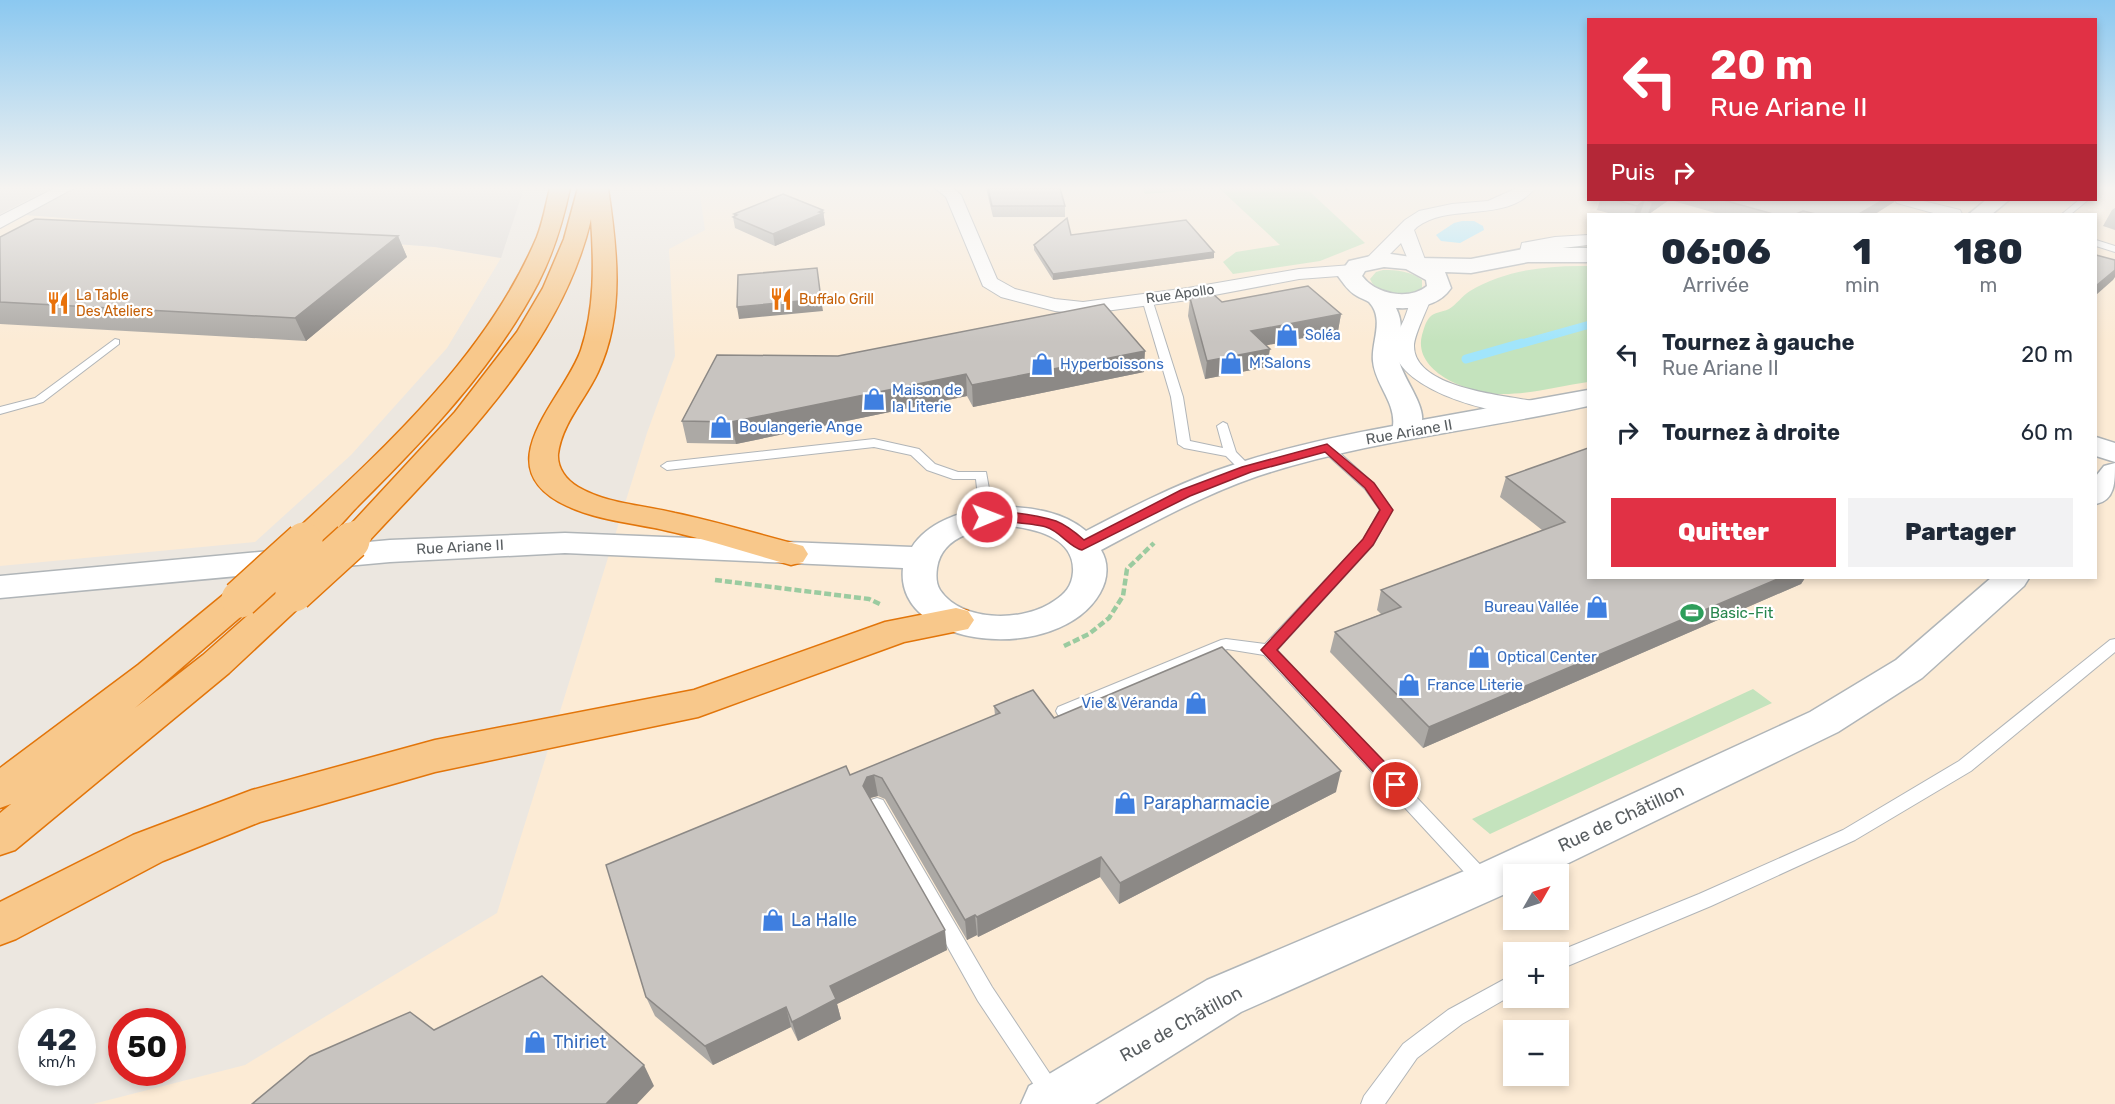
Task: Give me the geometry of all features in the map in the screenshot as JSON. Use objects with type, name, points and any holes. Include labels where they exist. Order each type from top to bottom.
[{"type":"highway","points":[[0,791],[151,675],[240,599],[305,540],[399,448],[437,406],[496,331],[539,255],[545,240]]},
{"type":"highway","points":[[0,837],[207,671],[357,535],[441,446],[489,389],[527,335],[555,289],[576,240]]},
{"type":"highway","points":[[602,240],[605,269],[600,328],[584,373],[566,402],[548,442],[543,458],[546,472],[556,486],[566,493],[603,510],[668,521],[791,554]]},
{"type":"highway","points":[[0,925],[148,848],[252,807],[435,756],[698,702],[898,631],[956,620]]},
{"type":"main road","points":[[1366,279],[1395,260],[1418,265],[1471,266],[1528,255],[1587,255]]},
{"type":"main road","points":[[1366,279],[1401,300],[1422,298],[1435,292],[1439,283],[1433,273],[1418,265]]},
{"type":"main road","points":[[1366,279],[1388,316],[1390,332],[1386,360],[1393,383],[1409,413],[1407,431]]},
{"type":"main road","name":"Rue Ariane II","points":[[1082,546],[1185,493],[1239,461],[1327,448],[1407,431],[1543,409],[1587,398]]},
{"type":"main road","name":"Rue Ariane II","points":[[1503,416],[1587,410]]},
{"type":"main road","points":[[2097,448],[2107,473]]},
{"type":"main road","points":[[1010,516],[1052,524],[1069,534],[1082,546],[1089,560],[1090,575],[1085,590],[1074,604],[1058,615],[1036,624],[1012,628],[988,628],[956,620],[930,602],[921,586],[919,571],[922,558],[929,546],[947,532],[987,517],[1010,516]]},
{"type":"main road","name":"Rue Ariane II","points":[[0,587],[390,550],[553,543],[922,558]]},
{"type":"main road","name":"Rue de Châtillon","points":[[1050,1101],[1224,996],[1485,882],[1824,722],[1909,669],[2011,579]]},
{"type":"street","name":"Rue Apollo","points":[[971,240],[989,282],[1026,299],[1083,308],[1277,279],[1366,279]]},
{"type":"street","points":[[1366,279],[1396,240]]},
{"type":"street","points":[[1408,240],[1418,265]]},
{"type":"street","points":[[1528,255],[1528,248],[1555,242],[1587,240]]},
{"type":"street","points":[[1422,298],[1404,346],[1411,364],[1425,376],[1468,397],[1504,406],[1543,409]]},
{"type":"lane","points":[[2097,243],[2115,249]]},
{"type":"lane","points":[[1148,299],[1177,397],[1184,444],[1239,461]]},
{"type":"lane","points":[[0,411],[39,400],[115,342]]},
{"type":"lane","points":[[1223,426],[1239,461]]},
{"type":"lane","points":[[668,466],[874,443],[915,452],[931,467],[957,476],[982,475],[987,517]]},
{"type":"lane","points":[[1268,650],[1368,542],[1386,510],[1369,486],[1327,448]]},
{"type":"lane","points":[[1064,711],[1226,644],[1268,650],[1485,882]]},
{"type":"lane","points":[[1569,956],[1706,900],[1848,835],[1965,766],[2115,644]]},
{"type":"lane","points":[[877,805],[985,994],[1050,1101]]},
{"type":"lane","points":[[1372,1104],[1410,1051],[1455,1017],[1503,989]]},
{"type":"path","points":[[705,579],[869,599],[885,606]]},
{"type":"shaded area","points":[[0,240],[339,240],[435,247],[501,258],[447,348],[351,455],[255,542],[0,566]]},
{"type":"shaded area","points":[[339,240],[507,240],[501,258],[435,247]]},
{"type":"shaded area","points":[[687,240],[1587,240],[1587,579],[2097,579],[2097,240],[2115,240],[2115,1104],[93,1104],[163,1086],[186,1086],[186,1080],[245,1065],[497,913],[647,433],[675,356],[669,249]]},
{"type":"green space","points":[[1274,240],[1361,240],[1365,243],[1320,261],[1233,274],[1223,262],[1236,252],[1280,245]]},
{"type":"green space","points":[[1587,266],[1587,382],[1524,393],[1490,393],[1476,391],[1447,379],[1435,371],[1426,360],[1421,348],[1422,335],[1431,316],[1452,307],[1470,291],[1498,278],[1527,270]]},
{"type":"green space","points":[[1383,270],[1409,273],[1422,280],[1422,289],[1401,295],[1379,289],[1370,279],[1376,272]]},
{"type":"green space","points":[[1753,689],[1772,703],[1490,834],[1472,819]]},
{"type":"water","points":[[1440,240],[1466,240],[1460,243]]},
{"type":"building","points":[[0,240],[394,240],[295,318],[0,302]]},
{"type":"building","points":[[1041,240],[1203,240],[1214,252],[1053,274],[1034,245]]},
{"type":"building","points":[[2097,255],[2115,260],[2115,270],[2097,285]]},
{"type":"building","name":"Buffalo Grill","points":[[817,268],[821,299],[737,307],[738,275]]},
{"type":"building","points":[[1308,286],[1341,314],[1251,331],[1270,349],[1207,361],[1190,298],[1213,294],[1222,302]]},
{"type":"building","points":[[1104,304],[1145,351],[972,385],[966,374],[731,422],[682,421],[717,355],[838,356]]},
{"type":"building","points":[[1587,448],[1587,579],[1778,579],[1429,727],[1335,632],[1401,607],[1381,590],[1565,522],[1506,477]]},
{"type":"building","points":[[1222,647],[1341,771],[1120,883],[1101,857],[977,917],[975,915],[965,920],[882,778],[874,775],[867,777],[863,786],[945,930],[830,986],[836,999],[792,1022],[786,1007],[705,1046],[646,997],[606,865],[846,766],[850,775],[1000,713],[994,706],[1033,690],[1054,718]]},
{"type":"building","name":"Thiriet","points":[[542,976],[644,1065],[606,1104],[252,1104],[310,1056],[410,1012],[434,1030]]},
{"type":"waterway","points":[[1517,345],[1587,325]]},
{"type":"waterway","points":[[1466,359],[1522,343]]},
{"type":"place","name":"Buffalo Grill","points":[[781,299]]},
{"type":"place","name":"La Table Des Ateliers","points":[[58,303]]},
{"type":"place","name":"Soléa","points":[[1287,335]]},
{"type":"place","name":"M'Salons","points":[[1231,363]]},
{"type":"place","name":"Hyperboissons","points":[[1042,364]]},
{"type":"place","name":"Maison de la Literie","points":[[874,399]]},
{"type":"place","name":"Boulangerie Ange","points":[[721,427]]},
{"type":"place","name":"Bureau Vallée","points":[[1597,607]]},
{"type":"place","name":"Basic-Fit","points":[[1692,613]]},
{"type":"place","name":"Optical Center","points":[[1479,657]]},
{"type":"place","name":"France Literie","points":[[1409,685]]},
{"type":"place","name":"Vie & Véranda","points":[[1196,703]]},
{"type":"place","name":"Parapharmacie","points":[[1125,803]]},
{"type":"place","name":"La Halle","points":[[773,920]]},
{"type":"place","name":"Thiriet","points":[[535,1042]]},
{"type":"route","points":[[987,517],[1032,518],[1052,524],[1069,534],[1082,546],[1185,493],[1247,470],[1327,448],[1369,486],[1386,510],[1368,542],[1268,650],[1396,785]]}]
